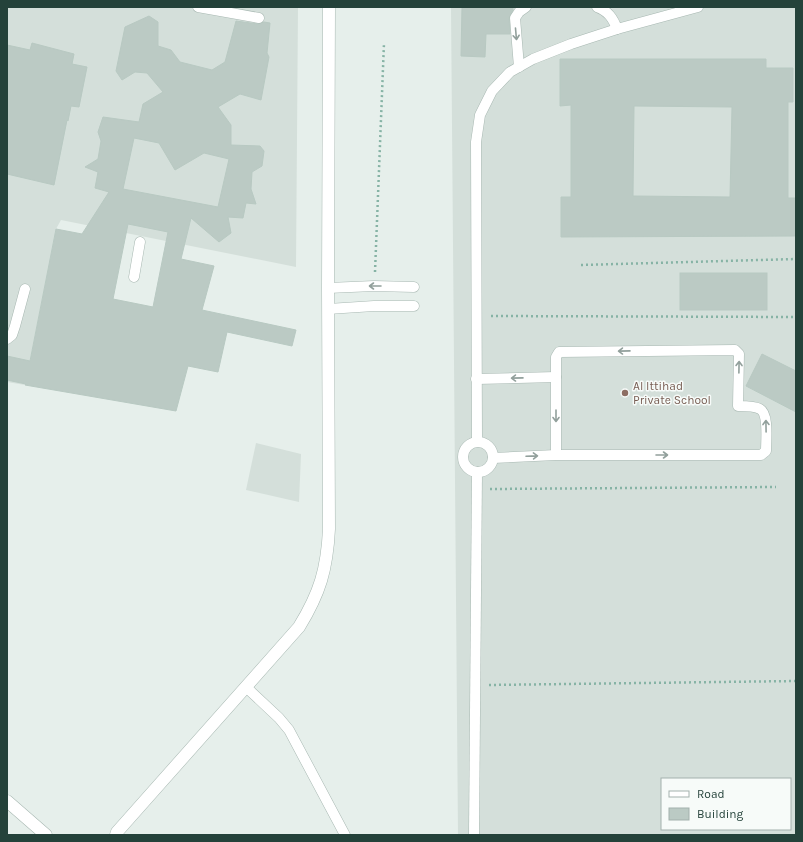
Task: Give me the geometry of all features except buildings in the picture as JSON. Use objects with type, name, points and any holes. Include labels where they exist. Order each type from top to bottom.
[{"type":"street","points":[[113,834],[299,627],[318,593],[324,572],[328,551],[329,529],[329,7]]},
{"type":"street","points":[[7,801],[46,835]]},
{"type":"lane","points":[[201,7],[259,18]]},
{"type":"lane","points":[[519,67],[516,18],[519,12],[526,7]]},
{"type":"lane","points":[[597,7],[610,14],[617,29]]},
{"type":"lane","points":[[477,441],[476,142],[480,115],[492,91],[510,72],[534,59],[571,44],[617,29],[698,7]]},
{"type":"lane","points":[[134,277],[140,242]]},
{"type":"lane","points":[[328,288],[374,286],[414,287]]},
{"type":"lane","points":[[7,339],[12,335],[25,289]]},
{"type":"lane","points":[[328,309],[374,306],[414,306]]},
{"type":"lane","points":[[493,458],[556,455],[761,454],[766,451],[765,414],[760,409],[738,406],[739,354],[735,350],[559,352],[556,357],[556,455]]},
{"type":"lane","points":[[476,379],[556,377]]},
{"type":"lane","points":[[477,441],[487,444],[493,458],[492,463],[488,468],[477,472],[466,468],[462,457],[466,446],[477,441]]},
{"type":"lane","points":[[474,835],[477,472]]},
{"type":"lane","points":[[246,686],[279,718],[289,730],[345,835]]},
{"type":"path","points":[[374,286],[384,43]]},
{"type":"path","points":[[581,265],[796,259]]},
{"type":"path","points":[[476,316],[796,317]]},
{"type":"path","points":[[477,489],[776,486]]},
{"type":"path","points":[[475,685],[796,681]]},
{"type":"shaded area","points":[[7,7],[298,7],[296,267],[61,220],[56,229],[25,385],[7,382]]},
{"type":"shaded area","name":"Al Ittihad Private School","points":[[451,7],[796,7],[796,835],[458,835]]},
{"type":"shaded area","points":[[256,443],[301,454],[299,502],[246,490]]},
{"type":"place","name":"Al Ittihad Private School","points":[[625,393]]}]
